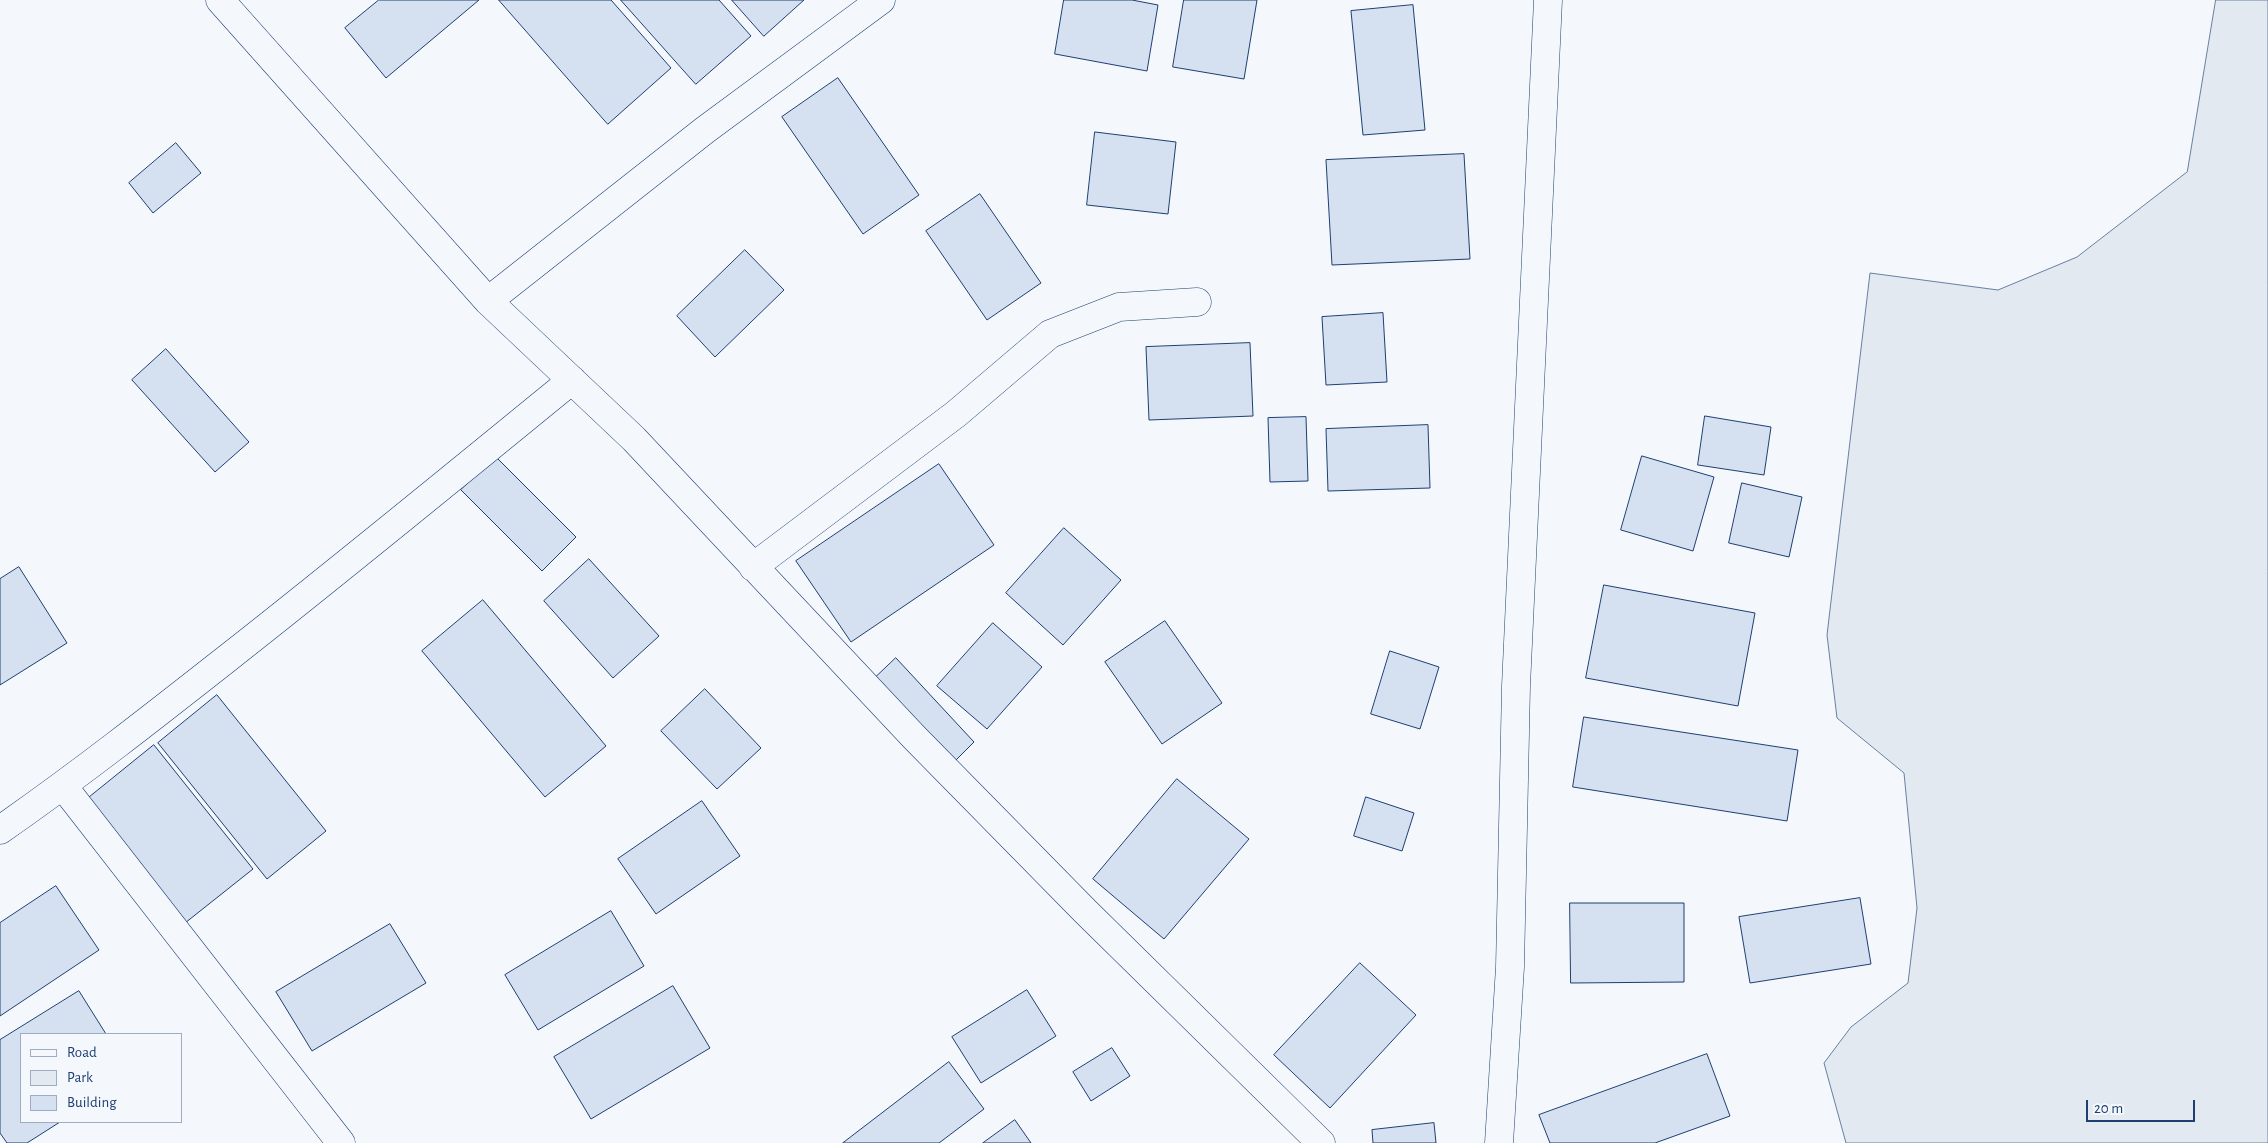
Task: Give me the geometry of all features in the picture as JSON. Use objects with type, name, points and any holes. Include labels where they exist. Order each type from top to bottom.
[{"type":"street","points":[[220,0],[488,301],[634,439],[908,730],[1309,1139]]},
{"type":"street","points":[[488,301],[705,130],[881,0]]},
{"type":"street","points":[[1498,1143],[1510,967],[1516,676],[1548,0]]},
{"type":"street","points":[[754,567],[956,414],[1050,334],[1119,307],[1196,302]]},
{"type":"street","points":[[0,830],[63,786],[352,560],[572,380]]},
{"type":"street","points":[[63,786],[341,1143]]},
{"type":"green space","points":[[2216,0],[2268,0],[2268,1143],[1846,1143],[1824,1063],[1851,1027],[1908,983],[1917,908],[1904,773],[1837,718],[1827,635],[1870,273],[1998,290],[2077,257],[2187,172]]},
{"type":"building","points":[[379,0],[479,0],[386,78],[345,28]]},
{"type":"building","points":[[499,0],[611,0],[671,68],[608,124]]},
{"type":"building","points":[[621,0],[719,0],[751,36],[696,84]]},
{"type":"building","points":[[732,0],[804,0],[764,36]]},
{"type":"building","points":[[1064,0],[1132,0],[1158,5],[1147,71],[1055,54]]},
{"type":"building","points":[[1184,0],[1257,0],[1244,79],[1173,67]]},
{"type":"building","points":[[1413,5],[1425,130],[1363,135],[1351,11]]},
{"type":"building","points":[[838,78],[919,195],[863,234],[782,117]]},
{"type":"building","points":[[1095,132],[1176,142],[1168,214],[1087,205]]},
{"type":"building","points":[[176,143],[201,173],[153,213],[129,183]]},
{"type":"building","points":[[1464,154],[1470,259],[1332,265],[1326,160]]},
{"type":"building","points":[[980,194],[1041,283],[987,320],[926,231]]},
{"type":"building","points":[[745,250],[784,290],[715,357],[677,316]]},
{"type":"building","points":[[1383,313],[1387,382],[1326,385],[1322,317]]},
{"type":"building","points":[[1250,343],[1253,416],[1149,420],[1146,347]]},
{"type":"building","points":[[166,349],[249,442],[215,472],[132,380]]},
{"type":"building","points":[[1705,416],[1771,427],[1764,475],[1698,465]]},
{"type":"building","points":[[1306,417],[1308,481],[1270,482],[1268,418]]},
{"type":"building","points":[[1428,425],[1430,488],[1328,491],[1326,429]]},
{"type":"building","points":[[495,456],[576,537],[542,571],[461,490]]},
{"type":"building","points":[[1642,456],[1714,477],[1693,551],[1621,530]]},
{"type":"building","points":[[939,464],[994,545],[851,642],[796,561]]},
{"type":"building","points":[[1742,483],[1802,497],[1789,557],[1729,543]]},
{"type":"building","points":[[1064,528],[1121,580],[1063,645],[1006,593]]},
{"type":"building","points":[[589,559],[659,636],[613,678],[544,601]]},
{"type":"building","points":[[19,567],[67,643],[0,685],[0,579]]},
{"type":"building","points":[[1604,585],[1755,613],[1738,706],[1586,678]]},
{"type":"building","points":[[483,600],[606,746],[545,797],[422,651]]},
{"type":"building","points":[[1165,621],[1222,703],[1162,744],[1105,662]]},
{"type":"building","points":[[993,623],[1042,667],[987,729],[937,686]]},
{"type":"building","points":[[1390,651],[1439,667],[1420,729],[1371,714]]},
{"type":"building","points":[[896,658],[974,742],[954,762],[875,678]]},
{"type":"building","points":[[705,689],[761,748],[717,789],[661,731]]},
{"type":"building","points":[[217,695],[326,831],[267,879],[158,743]]},
{"type":"building","points":[[1584,717],[1798,750],[1787,821],[1573,787]]},
{"type":"building","points":[[154,745],[253,869],[180,927],[81,804]]},
{"type":"building","points":[[1177,779],[1249,839],[1164,939],[1093,879]]},
{"type":"building","points":[[1366,797],[1414,813],[1402,851],[1354,836]]},
{"type":"building","points":[[702,801],[740,856],[656,914],[618,859]]},
{"type":"building","points":[[56,886],[99,950],[0,1016],[0,923]]},
{"type":"building","points":[[1860,898],[1871,964],[1750,983],[1739,917]]},
{"type":"building","points":[[1570,903],[1684,903],[1684,982],[1571,983]]},
{"type":"building","points":[[611,911],[644,966],[538,1030],[505,975]]},
{"type":"building","points":[[390,924],[426,983],[312,1051],[276,992]]},
{"type":"building","points":[[1360,963],[1416,1015],[1330,1108],[1274,1055]]},
{"type":"building","points":[[673,986],[710,1048],[591,1119],[554,1057]]},
{"type":"building","points":[[1027,990],[1056,1036],[981,1083],[952,1037]]},
{"type":"building","points":[[79,991],[105,1033],[20,1033],[20,1123],[58,1123],[27,1143],[7,1143],[0,1133],[0,1040]]},
{"type":"building","points":[[1112,1048],[1130,1076],[1091,1101],[1073,1072]]},
{"type":"building","points":[[1707,1054],[1730,1116],[1655,1143],[1550,1143],[1539,1115]]},
{"type":"building","points":[[949,1062],[984,1109],[939,1143],[843,1143]]},
{"type":"building","points":[[1015,1120],[1031,1143],[983,1143]]},
{"type":"building","points":[[1434,1123],[1436,1143],[1373,1143],[1372,1130]]}]
